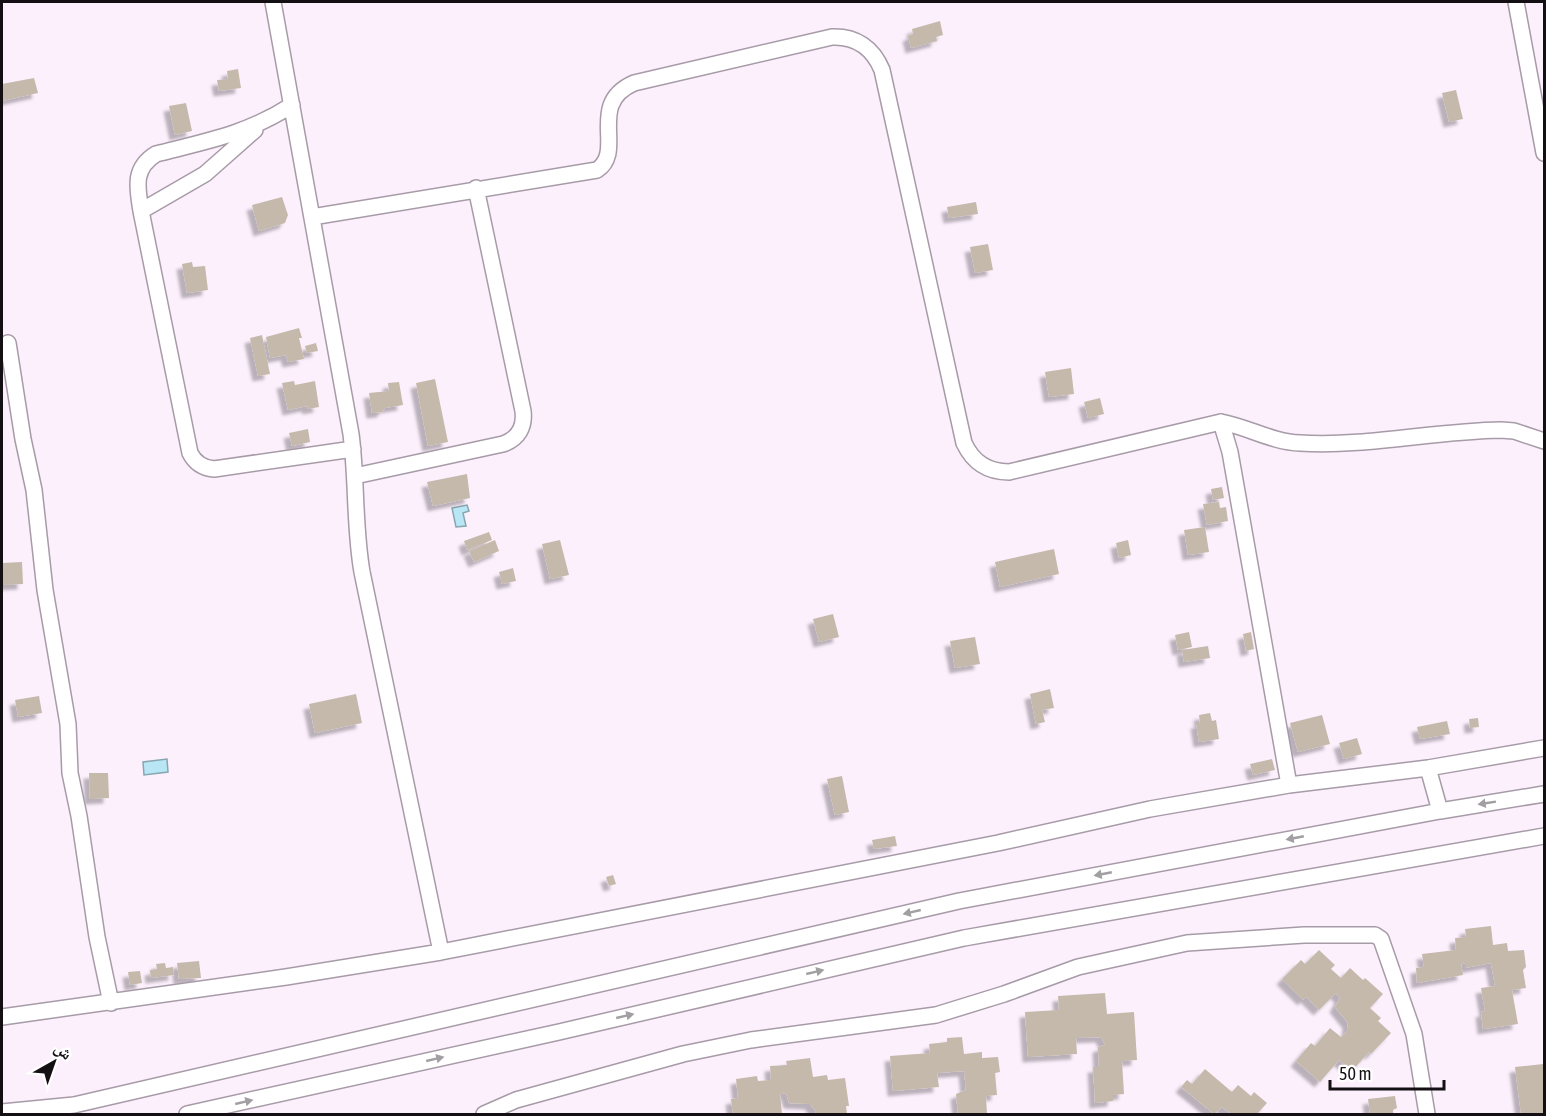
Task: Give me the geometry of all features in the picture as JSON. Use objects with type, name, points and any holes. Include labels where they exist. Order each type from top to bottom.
[{"type":"street","points":[[273,2],[353,449],[356,529],[362,572],[441,952]]},
{"type":"street","points":[[1516,2],[1545,153]]},
{"type":"street","points":[[312,217],[476,188],[597,170],[607,159],[609,110],[612,101],[625,87],[634,83],[832,38],[849,39],[873,53],[882,70],[964,443],[972,457],[984,467],[1009,472],[1221,422],[1270,438],[1300,443],[1422,437],[1486,430],[1514,431],[1543,437]]},
{"type":"street","points":[[292,105],[260,124],[230,135],[156,153],[140,169],[136,184],[190,453],[196,462],[214,469],[353,449]]},
{"type":"street","points":[[141,211],[205,174],[260,124]]},
{"type":"street","points":[[354,476],[503,444],[514,439],[524,424],[524,411],[476,188]]},
{"type":"street","points":[[8,343],[22,440],[34,490],[45,590],[68,724],[70,773],[79,816],[97,937],[111,1002]]},
{"type":"street","points":[[1221,422],[1230,452],[1289,785]]},
{"type":"street","points":[[2,1017],[441,952],[998,843],[1150,809],[1289,785],[1428,768],[1545,748]]},
{"type":"street","points":[[1428,768],[1440,811]]},
{"type":"street","points":[[2,1112],[86,1102],[959,901],[1440,811],[1545,794]]},
{"type":"street","points":[[187,1114],[964,938],[1545,836]]},
{"type":"street","points":[[484,1114],[516,1100],[683,1054],[751,1040],[936,1015],[1004,994],[1078,967],[1187,943],[1304,935],[1375,935],[1381,939],[1414,1034],[1427,1114]]},
{"type":"water","points":[[467,505],[469,511],[463,513],[466,526],[456,527],[452,508]]},
{"type":"water","points":[[167,759],[168,772],[144,775],[143,762]]},
{"type":"building","points":[[940,21],[943,35],[936,37],[937,41],[911,48],[908,36],[913,34],[912,29]]},
{"type":"building","points":[[238,69],[241,88],[219,91],[217,80],[228,79],[227,71]]},
{"type":"building","points":[[34,78],[38,93],[2,101],[2,84]]},
{"type":"building","points":[[1456,90],[1463,119],[1449,122],[1442,93]]},
{"type":"building","points":[[186,103],[192,131],[175,135],[169,106]]},
{"type":"building","points":[[282,197],[288,215],[285,223],[259,231],[252,205]]},
{"type":"building","points":[[976,202],[978,214],[949,218],[947,207]]},
{"type":"building","points":[[988,244],[993,270],[975,273],[970,247]]},
{"type":"building","points":[[192,262],[193,267],[205,266],[208,290],[187,293],[182,264]]},
{"type":"building","points":[[299,328],[304,359],[288,362],[286,355],[270,358],[266,337]]},
{"type":"building","points":[[262,335],[270,374],[258,376],[250,338]]},
{"type":"building","points":[[316,343],[318,351],[307,353],[305,346]]},
{"type":"building","points":[[1071,368],[1074,394],[1049,397],[1045,372]]},
{"type":"building","points":[[435,379],[448,442],[428,446],[416,383]]},
{"type":"building","points":[[294,381],[295,385],[315,381],[319,407],[308,409],[307,406],[288,410],[282,383]]},
{"type":"building","points":[[399,382],[403,405],[372,413],[369,393],[389,391],[388,383]]},
{"type":"building","points":[[1100,398],[1104,414],[1088,418],[1084,402]]},
{"type":"building","points":[[308,429],[310,442],[292,446],[289,433]]},
{"type":"building","points":[[467,474],[470,498],[433,506],[427,482]]},
{"type":"building","points":[[1222,487],[1224,498],[1213,500],[1211,489]]},
{"type":"building","points":[[1219,502],[1220,508],[1226,507],[1228,521],[1207,525],[1203,504]]},
{"type":"building","points":[[1205,527],[1209,552],[1188,555],[1184,530]]},
{"type":"building","points":[[489,532],[492,540],[467,550],[464,541]]},
{"type":"building","points":[[495,540],[499,551],[474,562],[469,551]]},
{"type":"building","points":[[560,540],[569,575],[550,579],[542,544]]},
{"type":"building","points":[[1128,540],[1131,555],[1119,558],[1116,543]]},
{"type":"building","points":[[1054,549],[1059,574],[1000,587],[995,562]]},
{"type":"building","points":[[22,562],[23,584],[2,585],[2,563]]},
{"type":"building","points":[[513,568],[516,581],[502,584],[499,572]]},
{"type":"building","points":[[833,614],[839,637],[819,642],[813,619]]},
{"type":"building","points":[[1189,632],[1192,647],[1178,650],[1175,635]]},
{"type":"building","points":[[1251,632],[1254,649],[1246,651],[1243,634]]},
{"type":"building","points":[[975,637],[980,664],[955,668],[950,641]]},
{"type":"building","points":[[1208,646],[1210,658],[1184,662],[1182,650]]},
{"type":"building","points":[[1050,689],[1054,708],[1042,710],[1045,722],[1036,724],[1030,694]]},
{"type":"building","points":[[356,694],[362,723],[315,733],[309,704]]},
{"type":"building","points":[[39,696],[42,713],[18,717],[15,700]]},
{"type":"building","points":[[1210,713],[1212,721],[1216,720],[1219,739],[1199,742],[1196,723],[1200,723],[1199,715]]},
{"type":"building","points":[[1322,715],[1330,744],[1298,752],[1290,723]]},
{"type":"building","points":[[1478,718],[1479,727],[1470,728],[1469,719]]},
{"type":"building","points":[[1447,721],[1450,734],[1420,739],[1417,727]]},
{"type":"building","points":[[1357,738],[1362,754],[1344,759],[1339,743]]},
{"type":"building","points":[[1272,759],[1275,770],[1253,775],[1250,764]]},
{"type":"building","points":[[89,773],[108,773],[109,798],[90,799]]},
{"type":"building","points":[[842,776],[849,812],[835,815],[827,779]]},
{"type":"building","points":[[895,836],[897,846],[874,849],[872,840]]},
{"type":"building","points":[[613,875],[616,884],[609,886],[606,877]]},
{"type":"building","points":[[1491,926],[1493,945],[1507,943],[1508,951],[1524,950],[1526,967],[1523,970],[1526,988],[1512,990],[1518,1024],[1483,1029],[1481,1012],[1485,1011],[1481,988],[1495,986],[1491,963],[1465,968],[1465,963],[1461,964],[1463,975],[1417,983],[1416,968],[1424,967],[1422,954],[1456,950],[1455,938],[1466,937],[1465,929]]},
{"type":"building","points":[[1319,950],[1335,965],[1331,969],[1341,978],[1350,968],[1383,994],[1370,1008],[1381,1018],[1378,1021],[1391,1033],[1352,1071],[1339,1060],[1320,1082],[1296,1061],[1311,1043],[1315,1046],[1330,1028],[1341,1037],[1347,1031],[1348,1023],[1335,1007],[1340,998],[1336,993],[1319,1010],[1306,997],[1303,1000],[1282,979],[1301,960],[1305,964]]},
{"type":"building","points":[[199,961],[201,978],[179,979],[177,963]]},
{"type":"building","points":[[165,963],[166,968],[173,967],[174,975],[151,978],[150,970],[157,969],[156,964]]},
{"type":"building","points":[[140,971],[142,983],[130,985],[128,972]]},
{"type":"building","points":[[1105,993],[1107,1014],[1134,1012],[1137,1060],[1122,1061],[1124,1094],[1113,1095],[1113,1101],[1095,1103],[1093,1067],[1099,1067],[1098,1047],[1105,1045],[1101,1037],[1076,1038],[1077,1054],[1028,1057],[1025,1012],[1059,1010],[1058,996]]},
{"type":"building","points":[[962,1037],[964,1054],[982,1052],[982,1058],[998,1057],[1000,1072],[995,1073],[997,1095],[986,1096],[987,1114],[958,1114],[956,1094],[966,1090],[964,1071],[937,1073],[939,1087],[893,1091],[890,1056],[930,1053],[929,1044],[947,1042],[947,1038]]},
{"type":"building","points":[[810,1058],[813,1077],[827,1075],[828,1080],[845,1078],[849,1106],[846,1106],[847,1114],[816,1114],[810,1104],[789,1103],[786,1093],[780,1094],[782,1114],[733,1114],[731,1099],[738,1098],[736,1079],[757,1076],[758,1081],[771,1080],[770,1066],[787,1065],[786,1061]]},
{"type":"building","points":[[1543,1064],[1544,1114],[1521,1114],[1515,1067]]},
{"type":"building","points":[[1205,1069],[1232,1092],[1238,1085],[1251,1096],[1254,1092],[1267,1103],[1257,1114],[1231,1114],[1222,1107],[1214,1114],[1181,1087],[1187,1080],[1192,1084]]},
{"type":"building","points":[[1395,1096],[1397,1108],[1393,1110],[1393,1114],[1370,1114],[1368,1099]]}]
